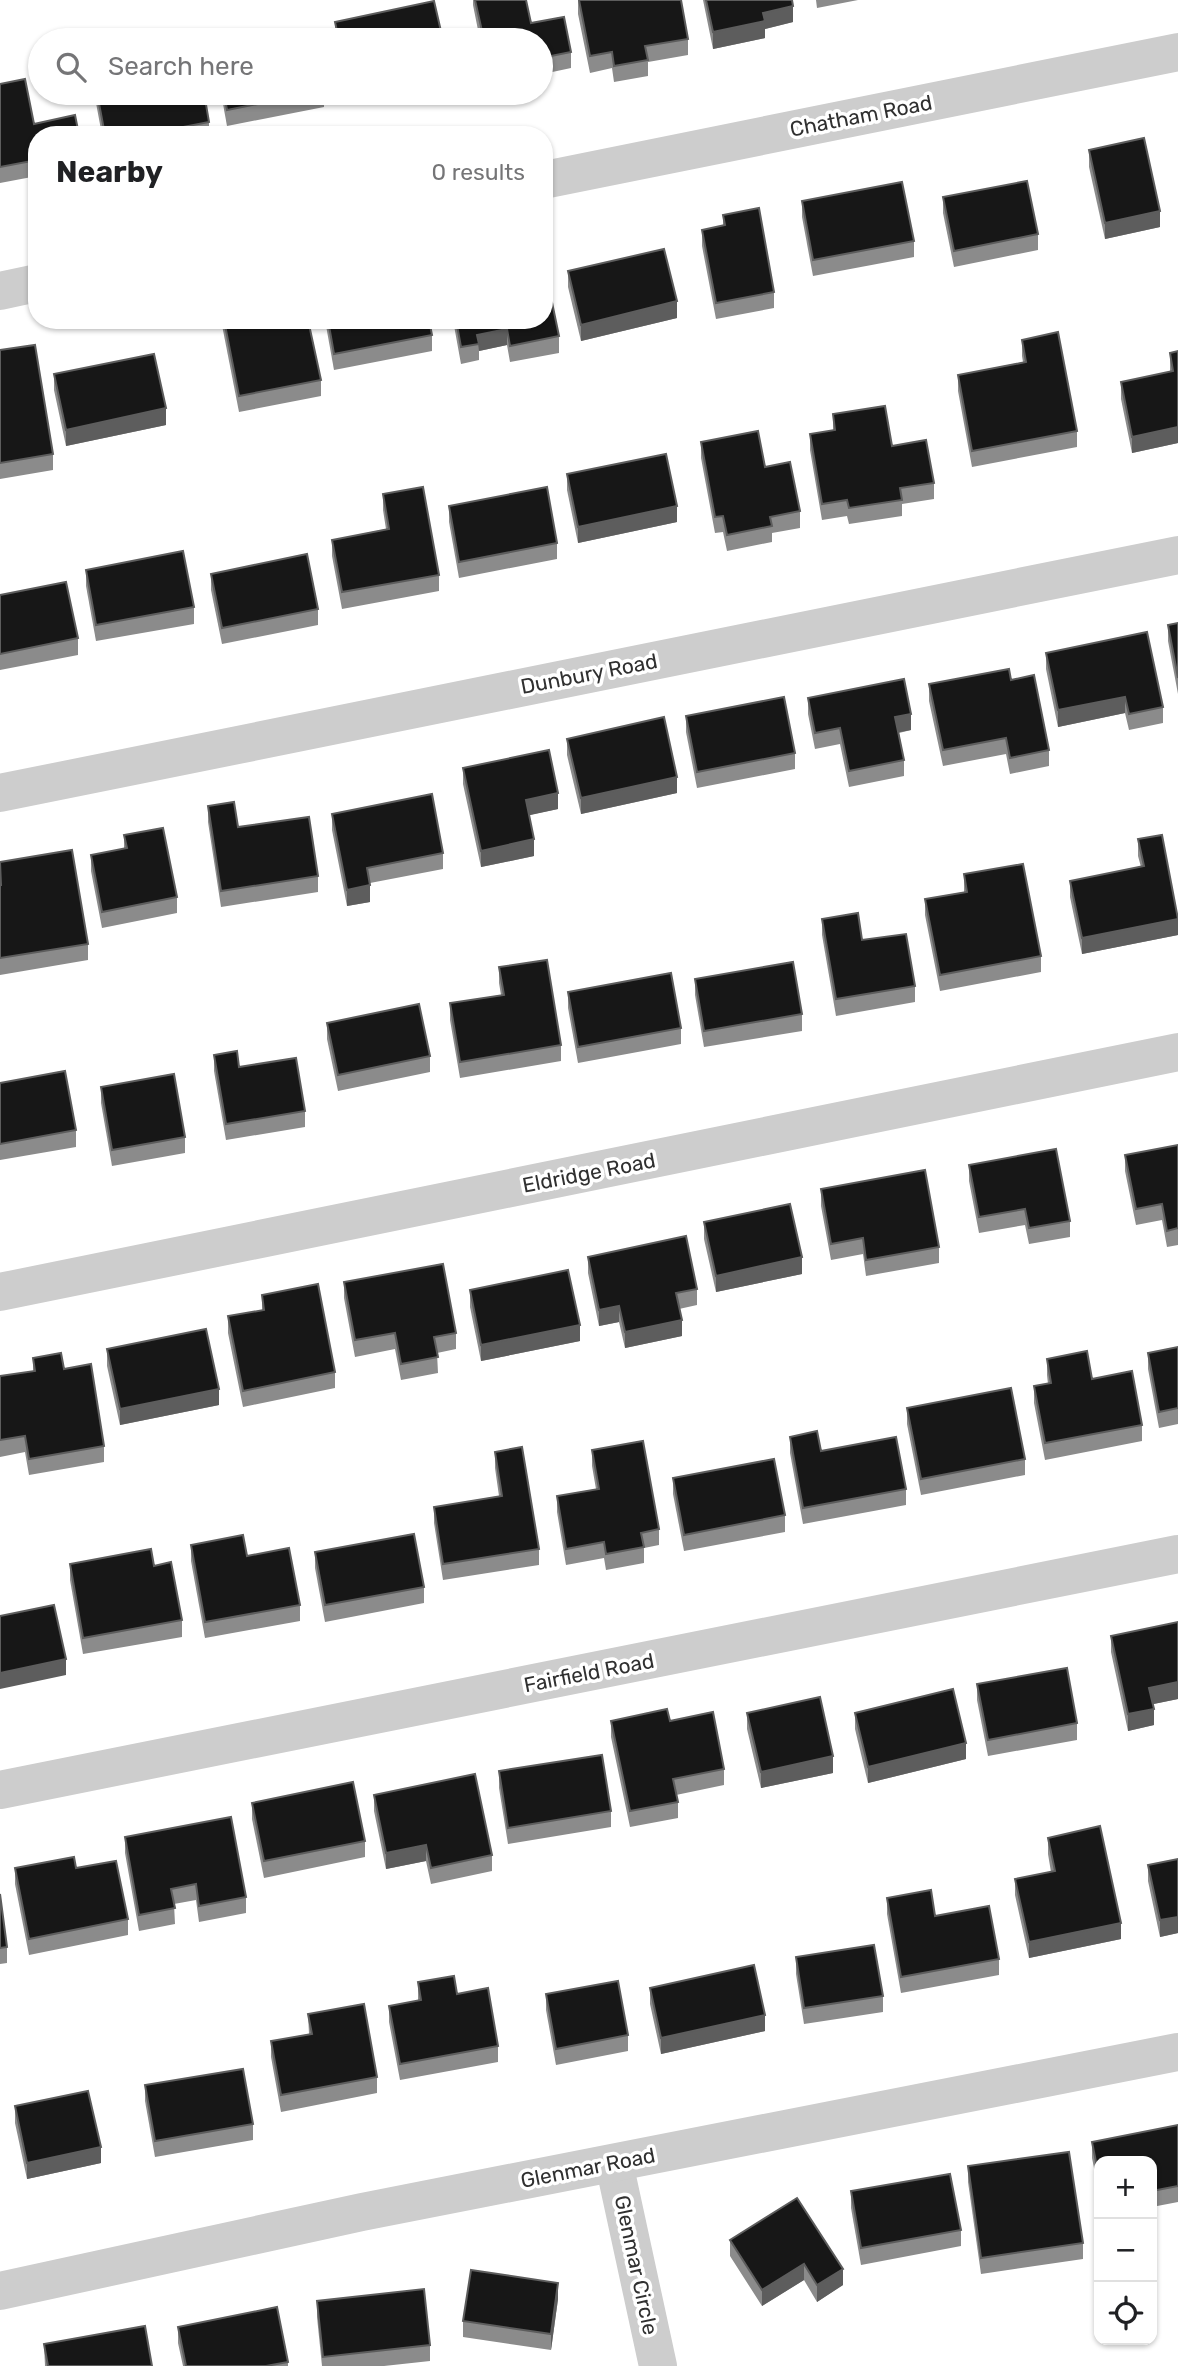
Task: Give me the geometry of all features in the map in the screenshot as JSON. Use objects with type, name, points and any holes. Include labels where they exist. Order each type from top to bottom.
[{"type":"street","name":"Chatham Road","points":[[553,178],[1178,52]]},
{"type":"street","points":[[0,290],[28,285]]},
{"type":"street","name":"Dunbury Road","points":[[0,793],[1178,555]]},
{"type":"street","name":"Eldridge Road","points":[[0,1292],[1178,1052]]},
{"type":"street","name":"Fairfield Road","points":[[0,1790],[1178,1554]]},
{"type":"street","name":"Glenmar Road","points":[[0,2291],[362,2212],[1178,2052]]},
{"type":"street","name":"Glenmar Circle","points":[[614,2163],[658,2366]]},
{"type":"building","points":[[475,0],[526,0],[531,23],[564,17],[571,52],[553,56],[553,28],[481,28]]},
{"type":"building","points":[[579,0],[681,0],[688,39],[645,46],[648,60],[614,66],[612,52],[590,56]]},
{"type":"building","points":[[706,0],[792,0],[793,6],[763,13],[765,21],[713,32]]},
{"type":"building","points":[[434,1],[440,28],[336,28],[335,22]]},
{"type":"building","points":[[25,79],[28,105],[34,124],[75,115],[77,126],[28,126],[28,162],[0,167],[0,84]]},
{"type":"building","points":[[99,105],[206,105],[209,122],[188,126],[103,126]]},
{"type":"building","points":[[226,105],[253,105],[227,110]]},
{"type":"building","points":[[1144,138],[1160,211],[1105,223],[1089,150]]},
{"type":"building","points":[[1027,181],[1038,234],[954,251],[943,197]]},
{"type":"building","points":[[902,182],[914,241],[813,260],[802,201]]},
{"type":"building","points":[[759,208],[774,292],[716,303],[702,230],[725,225],[723,215]]},
{"type":"building","points":[[664,249],[677,301],[581,325],[568,271]]},
{"type":"building","points":[[553,307],[559,336],[510,346],[507,329],[553,329]]},
{"type":"building","points":[[226,329],[310,329],[321,380],[239,396]]},
{"type":"building","points":[[330,329],[431,329],[432,335],[334,354]]},
{"type":"building","points":[[458,329],[507,329],[477,335],[479,344],[461,347]]},
{"type":"building","points":[[1058,332],[1077,431],[972,451],[958,375],[1026,362],[1022,340]]},
{"type":"building","points":[[35,345],[53,454],[0,463],[0,350]]},
{"type":"building","points":[[1178,351],[1178,427],[1132,437],[1121,382],[1173,371],[1170,353]]},
{"type":"building","points":[[154,354],[166,408],[66,430],[54,374]]},
{"type":"building","points":[[885,406],[892,446],[926,440],[934,483],[900,488],[902,500],[849,508],[847,500],[822,504],[810,434],[835,430],[833,414]]},
{"type":"building","points":[[758,431],[765,467],[790,462],[800,511],[770,517],[772,526],[727,535],[723,516],[715,517],[701,442]]},
{"type":"building","points":[[666,454],[677,506],[578,527],[567,474]]},
{"type":"building","points":[[423,487],[439,575],[342,592],[332,540],[389,529],[383,494]]},
{"type":"building","points":[[547,487],[557,543],[459,562],[449,506]]},
{"type":"building","points":[[183,551],[194,607],[96,625],[86,570]]},
{"type":"building","points":[[307,554],[318,609],[222,628],[211,574]]},
{"type":"building","points":[[66,582],[78,638],[0,654],[0,595]]},
{"type":"building","points":[[1178,623],[1178,678],[1168,625]]},
{"type":"building","points":[[1147,632],[1163,707],[1129,714],[1125,697],[1058,710],[1046,653]]},
{"type":"building","points":[[1009,669],[1011,680],[1034,675],[1049,750],[1010,758],[1006,738],[943,750],[929,684]]},
{"type":"building","points":[[904,679],[911,714],[895,717],[904,760],[849,771],[840,728],[815,733],[808,698]]},
{"type":"building","points":[[784,697],[795,753],[697,772],[686,716]]},
{"type":"building","points":[[664,717],[677,777],[581,798],[567,739]]},
{"type":"building","points":[[549,750],[558,793],[526,800],[534,839],[481,851],[463,768]]},
{"type":"building","points":[[432,794],[443,853],[367,868],[370,885],[347,890],[332,814]]},
{"type":"building","points":[[234,802],[238,827],[309,817],[318,876],[221,891],[208,806]]},
{"type":"building","points":[[163,828],[177,897],[102,912],[91,855],[127,848],[124,835]]},
{"type":"building","points":[[1162,835],[1178,919],[1082,938],[1070,881],[1144,866],[1138,839]]},
{"type":"building","points":[[72,850],[88,944],[0,958],[0,862]]},
{"type":"building","points":[[1023,864],[1041,956],[940,975],[925,899],[967,892],[964,874]]},
{"type":"building","points":[[858,913],[862,940],[906,934],[915,986],[836,999],[822,919]]},
{"type":"building","points":[[547,960],[561,1045],[460,1062],[450,1003],[504,995],[499,967]]},
{"type":"building","points":[[793,962],[802,1014],[704,1031],[695,979]]},
{"type":"building","points":[[671,973],[681,1028],[578,1047],[568,992]]},
{"type":"building","points":[[419,1004],[430,1056],[338,1075],[327,1023]]},
{"type":"building","points":[[237,1051],[239,1067],[296,1058],[305,1111],[226,1124],[214,1055]]},
{"type":"building","points":[[65,1071],[76,1130],[0,1144],[0,1083]]},
{"type":"building","points":[[174,1074],[185,1137],[112,1150],[101,1087]]},
{"type":"building","points":[[1178,1145],[1178,1228],[1167,1231],[1162,1204],[1136,1209],[1125,1155]]},
{"type":"building","points":[[1056,1149],[1070,1221],[1029,1228],[1025,1209],[979,1217],[969,1165]]},
{"type":"building","points":[[925,1170],[939,1247],[866,1260],[863,1238],[831,1244],[821,1189]]},
{"type":"building","points":[[790,1204],[802,1257],[716,1276],[704,1222]]},
{"type":"building","points":[[686,1236],[697,1289],[676,1293],[682,1320],[625,1332],[619,1306],[599,1310],[588,1257]]},
{"type":"building","points":[[443,1264],[456,1333],[434,1337],[438,1357],[401,1364],[395,1333],[355,1340],[344,1282]]},
{"type":"building","points":[[568,1270],[580,1325],[481,1345],[470,1290]]},
{"type":"building","points":[[318,1284],[335,1372],[243,1391],[228,1316],[264,1310],[262,1295]]},
{"type":"building","points":[[206,1329],[219,1389],[120,1409],[107,1349]]},
{"type":"building","points":[[1178,1347],[1178,1408],[1159,1412],[1148,1353]]},
{"type":"building","points":[[1087,1351],[1092,1379],[1132,1371],[1142,1425],[1045,1443],[1034,1386],[1051,1383],[1047,1359]]},
{"type":"building","points":[[61,1353],[64,1369],[91,1364],[104,1446],[29,1459],[25,1436],[0,1440],[0,1376],[35,1371],[33,1358]]},
{"type":"building","points":[[1011,1388],[1025,1459],[921,1479],[907,1408]]},
{"type":"building","points":[[817,1431],[821,1451],[896,1437],[906,1489],[803,1508],[790,1437]]},
{"type":"building","points":[[643,1441],[659,1529],[641,1533],[644,1547],[606,1554],[604,1542],[566,1549],[557,1496],[599,1489],[592,1450]]},
{"type":"building","points":[[522,1447],[539,1549],[443,1564],[434,1507],[502,1496],[495,1452]]},
{"type":"building","points":[[774,1459],[785,1515],[684,1535],[673,1478]]},
{"type":"building","points":[[414,1534],[424,1587],[325,1605],[315,1552]]},
{"type":"building","points":[[243,1535],[247,1556],[289,1548],[300,1605],[205,1622],[191,1545]]},
{"type":"building","points":[[151,1549],[154,1566],[171,1562],[182,1620],[83,1638],[70,1564]]},
{"type":"building","points":[[54,1605],[66,1659],[0,1673],[0,1616]]},
{"type":"building","points":[[1178,1622],[1178,1682],[1149,1688],[1154,1709],[1128,1714],[1111,1636]]},
{"type":"building","points":[[1067,1668],[1077,1723],[988,1740],[977,1684]]},
{"type":"building","points":[[953,1689],[966,1743],[868,1767],[855,1713]]},
{"type":"building","points":[[820,1697],[833,1756],[761,1772],[747,1713]]},
{"type":"building","points":[[667,1709],[670,1721],[713,1712],[724,1769],[673,1779],[678,1802],[630,1811],[611,1721]]},
{"type":"building","points":[[602,1755],[611,1811],[508,1828],[499,1771]]},
{"type":"building","points":[[475,1774],[492,1855],[431,1868],[426,1845],[386,1853],[374,1795]]},
{"type":"building","points":[[353,1782],[365,1841],[264,1861],[252,1803]]},
{"type":"building","points":[[231,1817],[246,1897],[199,1906],[196,1884],[171,1889],[175,1908],[139,1915],[125,1837]]},
{"type":"building","points":[[1100,1826],[1121,1923],[1029,1942],[1015,1879],[1055,1871],[1048,1838]]},
{"type":"building","points":[[74,1857],[76,1868],[116,1861],[128,1919],[29,1939],[15,1868]]},
{"type":"building","points":[[1178,1859],[1178,1917],[1160,1920],[1148,1865]]},
{"type":"building","points":[[931,1890],[935,1916],[989,1906],[999,1959],[901,1977],[887,1898]]},
{"type":"building","points":[[0,1894],[7,1947],[0,1948]]},
{"type":"building","points":[[874,1945],[883,1996],[804,2008],[796,1957]]},
{"type":"building","points":[[754,1965],[765,2015],[661,2038],[650,1988]]},
{"type":"building","points":[[454,1976],[457,1994],[488,1988],[498,2046],[400,2064],[389,2006],[421,2000],[418,1982]]},
{"type":"building","points":[[618,1981],[628,2035],[556,2049],[546,1994]]},
{"type":"building","points":[[364,2004],[377,2077],[281,2095],[271,2041],[312,2034],[308,2014]]},
{"type":"building","points":[[243,2069],[253,2124],[155,2141],[145,2085]]},
{"type":"building","points":[[88,2091],[101,2147],[27,2163],[15,2106]]},
{"type":"building","points":[[1178,2125],[1178,2186],[1157,2190],[1157,2156],[1095,2156],[1092,2142]]},
{"type":"building","points":[[1069,2152],[1083,2243],[981,2258],[968,2166]]},
{"type":"building","points":[[950,2174],[961,2230],[861,2248],[851,2191]]},
{"type":"building","points":[[797,2198],[843,2269],[817,2285],[804,2264],[762,2290],[730,2240]]},
{"type":"building","points":[[471,2270],[558,2283],[551,2334],[463,2321]]},
{"type":"building","points":[[424,2289],[430,2345],[323,2357],[317,2301]]},
{"type":"building","points":[[277,2307],[288,2362],[266,2366],[186,2366],[178,2327]]},
{"type":"building","points":[[145,2326],[152,2366],[48,2366],[44,2344]]}]
